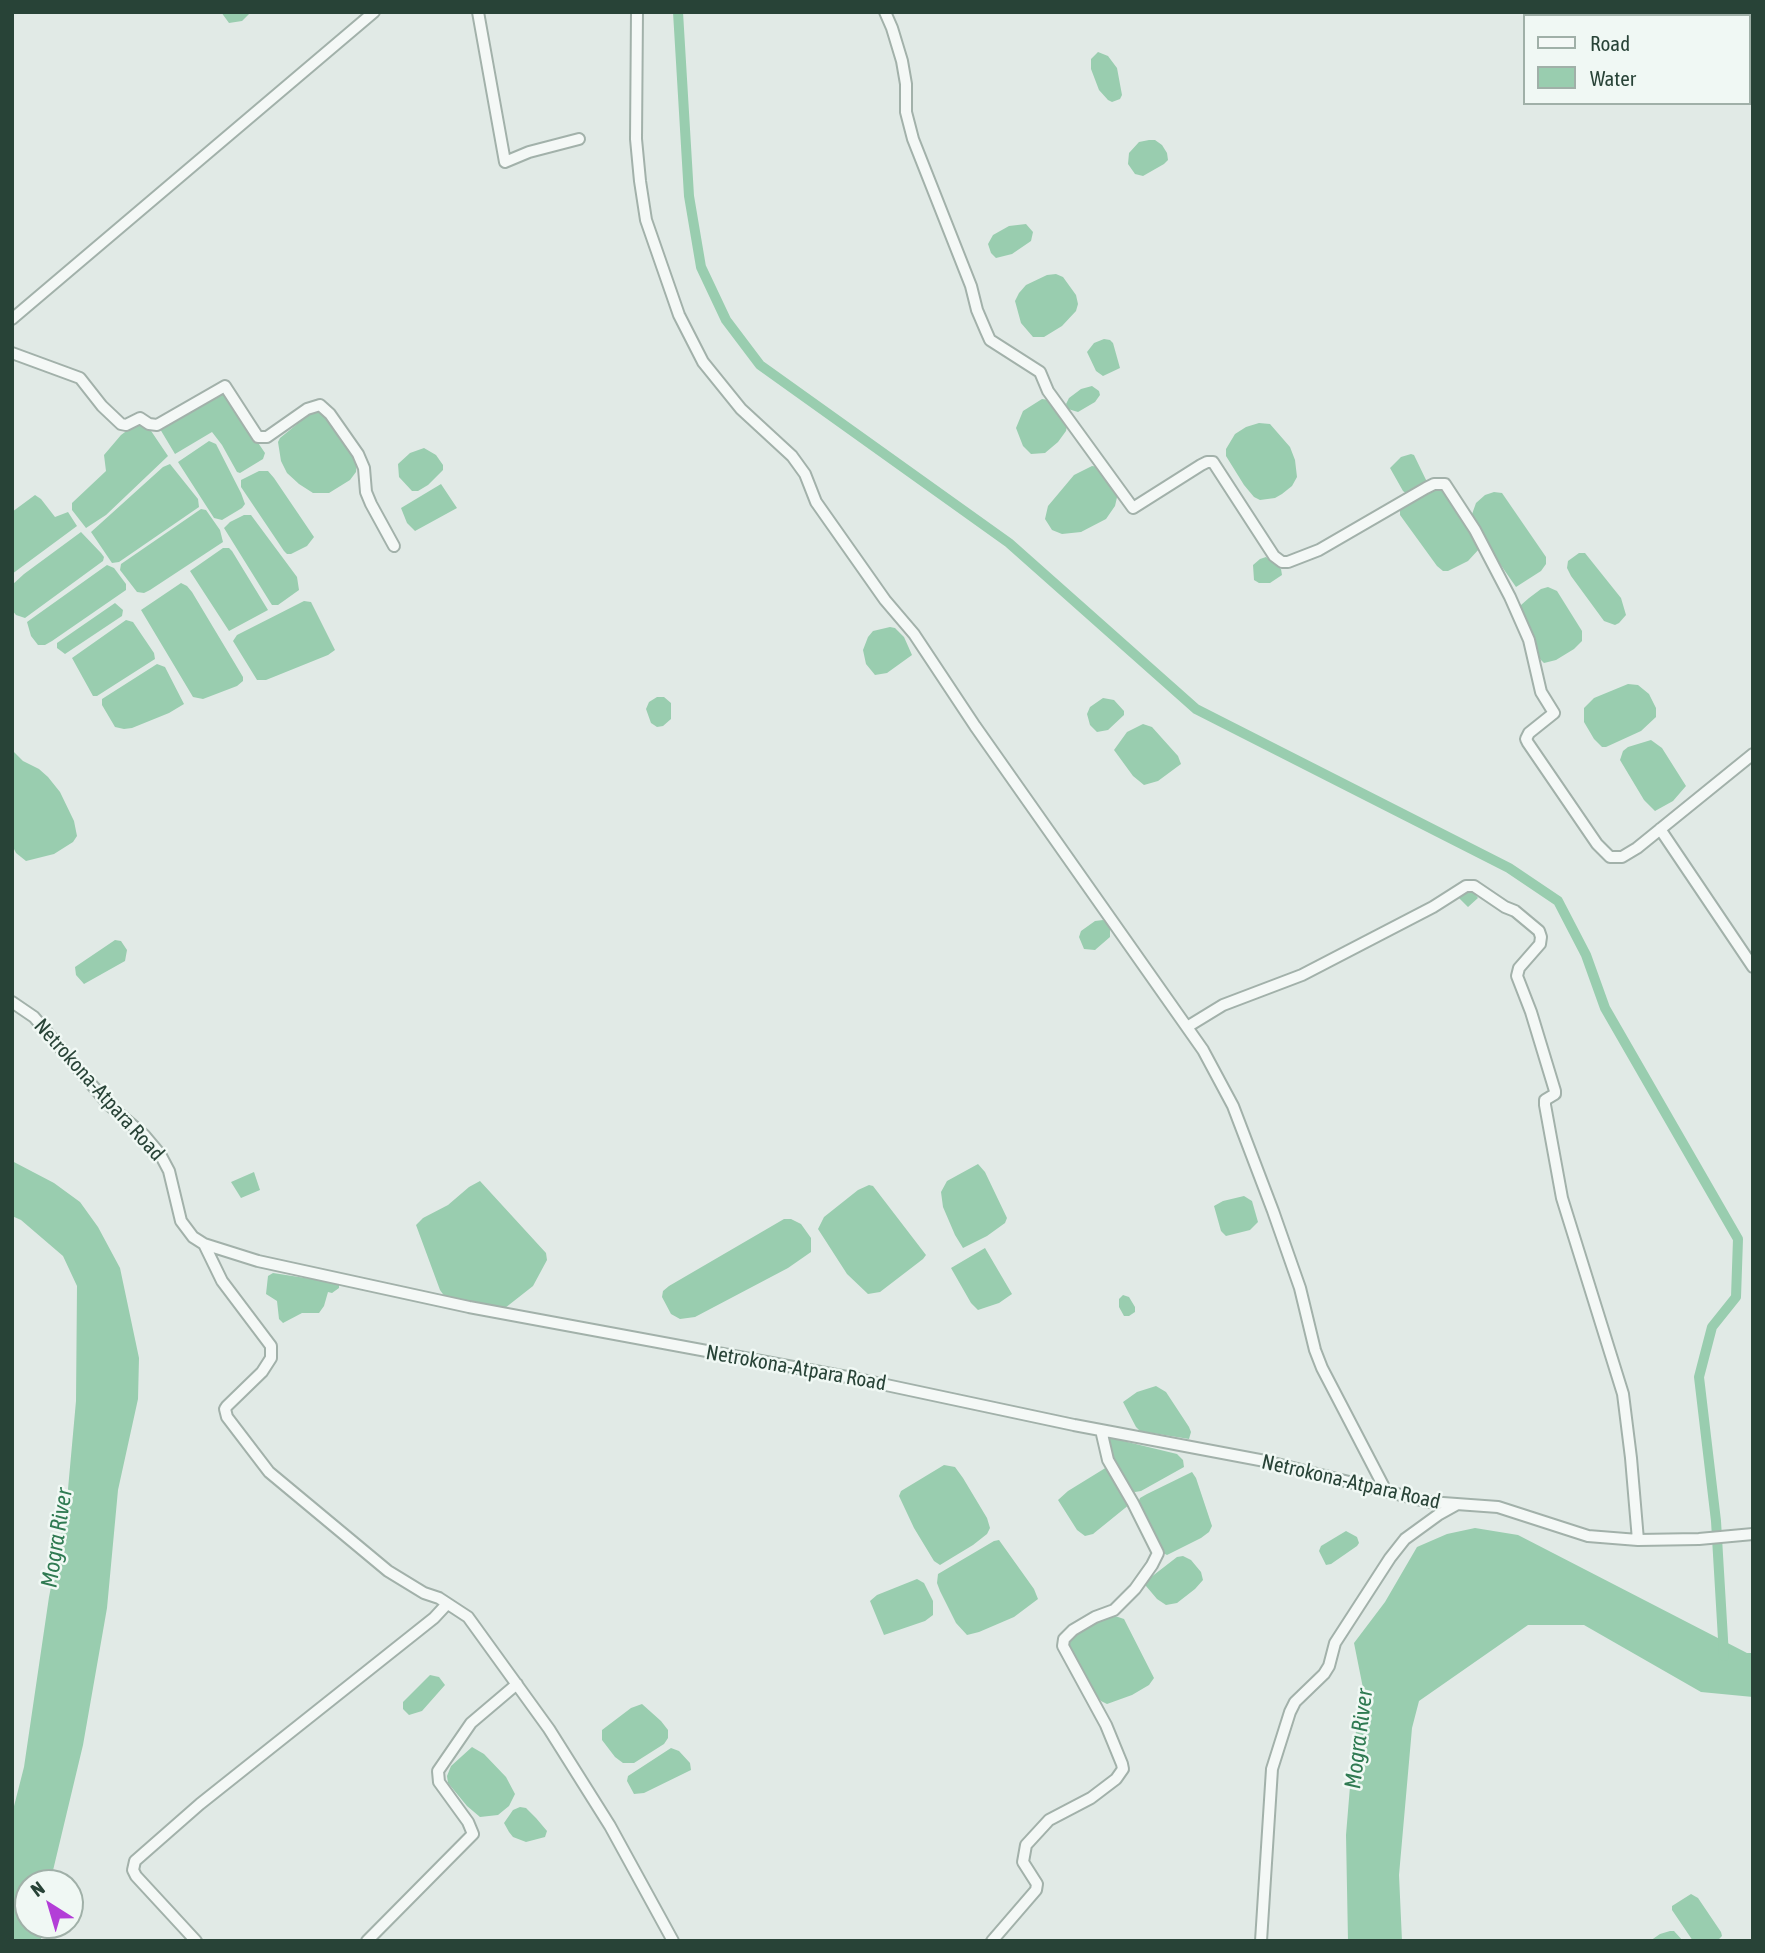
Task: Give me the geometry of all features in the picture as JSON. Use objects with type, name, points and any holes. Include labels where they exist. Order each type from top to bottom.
[{"type":"street","points":[[12,318],[373,12]]},
{"type":"street","points":[[478,12],[505,162],[529,152],[579,139]]},
{"type":"street","points":[[637,12],[636,139],[646,220],[679,315],[703,362],[741,409],[792,456],[805,474],[816,502],[885,600],[914,634],[975,726],[1203,1050],[1233,1107],[1300,1287],[1322,1368],[1386,1491]]},
{"type":"street","points":[[885,12],[902,61],[906,84],[906,112],[913,139],[990,340],[1040,372],[1048,391],[1131,506],[1137,507],[1201,465],[1213,462],[1274,556],[1288,562],[1319,550],[1434,484],[1445,484],[1475,530],[1510,597],[1529,640],[1541,692],[1554,713],[1529,733],[1528,743],[1597,844],[1610,857],[1622,857],[1753,754]]},
{"type":"street","points":[[12,353],[80,378],[102,406],[121,424],[126,425],[140,418],[149,424],[157,425],[225,386],[258,438],[267,437],[307,409],[320,405],[330,414],[358,454],[364,468],[366,492],[394,546]]},
{"type":"street","points":[[1660,829],[1753,967]]},
{"type":"street","points":[[1187,1027],[1223,1004],[1302,975],[1433,907],[1466,886],[1474,886],[1515,911],[1539,931],[1540,944],[1518,968],[1517,976],[1555,1091],[1555,1094],[1545,1100],[1545,1105],[1562,1198],[1623,1394],[1637,1540]]},
{"type":"street","name":"Netrokona-Atpara Road","points":[[12,1002],[34,1017],[109,1105],[153,1144],[169,1171],[181,1221],[193,1237],[204,1244],[258,1261],[361,1285],[858,1379],[1265,1461],[1429,1502],[1498,1507],[1588,1536],[1637,1540],[1699,1539],[1753,1534]]},
{"type":"street","points":[[204,1244],[222,1281],[271,1346],[271,1358],[262,1372],[227,1406],[227,1417],[269,1472],[388,1571],[468,1617],[549,1729],[610,1826],[673,1941]]},
{"type":"street","points":[[992,1941],[1035,1890],[1037,1884],[1023,1862],[1026,1846],[1049,1820],[1091,1798],[1116,1779],[1122,1769],[1106,1724],[1063,1646],[1064,1639],[1073,1630],[1121,1603],[1141,1581],[1158,1553],[1108,1460],[1101,1430]]},
{"type":"street","points":[[1261,1941],[1272,1769],[1290,1712],[1295,1702],[1324,1674],[1335,1643],[1405,1539],[1456,1505]]},
{"type":"street","points":[[196,1941],[136,1876],[133,1870],[135,1861],[200,1804],[434,1618],[447,1604]]},
{"type":"street","points":[[367,1941],[473,1834],[468,1822],[439,1782],[438,1771],[471,1723],[517,1684]]},
{"type":"water","points":[[221,12],[251,12],[242,21],[229,23]]},
{"type":"water","points":[[1098,52],[1108,56],[1117,68],[1122,95],[1120,99],[1112,102],[1099,90],[1091,69],[1091,59]]},
{"type":"water","points":[[1155,140],[1162,145],[1168,160],[1143,176],[1135,174],[1128,164],[1129,153],[1139,142]]},
{"type":"water","points":[[1026,224],[1033,232],[1031,241],[1012,254],[996,258],[991,253],[988,244],[993,235],[1009,226]]},
{"type":"water","points":[[1056,274],[1063,277],[1076,295],[1076,311],[1062,326],[1044,337],[1033,337],[1021,323],[1015,301],[1026,285],[1047,275]]},
{"type":"water","points":[[1104,339],[1113,343],[1120,368],[1103,376],[1096,371],[1087,352],[1094,343]]},
{"type":"water","points":[[1092,386],[1100,395],[1095,402],[1078,412],[1068,409],[1066,404],[1069,398],[1081,389]]},
{"type":"water","points":[[223,391],[265,453],[263,459],[240,473],[212,432],[175,454],[160,429]]},
{"type":"water","points":[[1042,399],[1049,400],[1067,426],[1066,431],[1045,453],[1031,454],[1023,446],[1016,428],[1023,411]]},
{"type":"water","points":[[312,412],[320,412],[353,453],[357,464],[356,472],[350,480],[329,493],[313,493],[299,484],[287,473],[281,461],[278,442],[280,438]]},
{"type":"water","points":[[140,421],[145,422],[168,456],[106,515],[86,528],[72,510],[72,503],[106,471],[104,455],[121,435]]},
{"type":"water","points":[[1259,423],[1270,424],[1290,447],[1297,477],[1292,486],[1282,494],[1260,500],[1244,485],[1226,456],[1226,449],[1235,434]]},
{"type":"water","points":[[209,441],[216,444],[245,504],[222,520],[214,518],[178,462]]},
{"type":"water","points":[[424,448],[436,455],[443,465],[443,470],[428,485],[418,491],[412,491],[399,477],[398,464],[410,453]]},
{"type":"water","points":[[1414,455],[1427,482],[1407,494],[1390,468],[1401,457]]},
{"type":"water","points":[[170,464],[198,499],[199,507],[119,562],[112,563],[91,532],[163,467]]},
{"type":"water","points":[[1092,466],[1099,467],[1118,493],[1115,506],[1106,519],[1081,532],[1062,534],[1052,530],[1045,519],[1048,506],[1074,475]]},
{"type":"water","points":[[259,471],[268,471],[274,478],[314,537],[307,546],[287,554],[241,487],[241,480]]},
{"type":"water","points":[[441,484],[457,508],[415,531],[407,523],[401,508]]},
{"type":"water","points":[[1442,485],[1480,548],[1468,561],[1448,571],[1437,566],[1400,515],[1401,506]]},
{"type":"water","points":[[1502,493],[1546,557],[1546,564],[1541,571],[1516,587],[1471,517],[1476,503],[1485,495]]},
{"type":"water","points":[[35,495],[55,517],[68,512],[77,526],[12,574],[12,512]]},
{"type":"water","points":[[201,509],[206,510],[220,530],[223,542],[150,590],[137,592],[120,570],[121,564]]},
{"type":"water","points":[[244,515],[251,515],[297,577],[299,590],[278,605],[272,605],[224,528]]},
{"type":"water","points":[[81,532],[101,553],[103,561],[25,618],[16,615],[12,610],[12,585]]},
{"type":"water","points":[[223,548],[232,551],[268,610],[229,631],[190,571]]},
{"type":"water","points":[[1579,553],[1585,553],[1621,598],[1626,615],[1619,623],[1615,625],[1604,621],[1571,576],[1567,568],[1568,561]]},
{"type":"water","points":[[1266,557],[1281,569],[1282,575],[1270,583],[1259,583],[1254,580],[1253,565]]},
{"type":"water","points":[[107,565],[114,568],[126,584],[126,590],[52,641],[38,645],[31,636],[27,622]]},
{"type":"water","points":[[181,583],[192,592],[243,677],[243,681],[237,686],[203,699],[193,697],[141,610]]},
{"type":"water","points":[[1548,587],[1557,591],[1582,631],[1582,641],[1556,660],[1544,663],[1537,656],[1519,611],[1529,598]]},
{"type":"water","points":[[304,601],[311,602],[335,650],[266,680],[257,680],[233,641],[237,635]]},
{"type":"water","points":[[115,603],[123,610],[122,616],[65,654],[57,648],[57,643]]},
{"type":"water","points":[[126,620],[133,622],[154,653],[155,659],[93,696],[72,658]]},
{"type":"water","points":[[890,627],[904,637],[912,655],[887,673],[875,675],[866,664],[863,650],[873,631]]},
{"type":"water","points":[[157,664],[165,667],[184,704],[132,728],[115,727],[102,705],[102,699]]},
{"type":"water","points":[[1628,684],[1638,685],[1649,694],[1656,708],[1656,717],[1641,731],[1602,747],[1584,722],[1584,708],[1594,698]]},
{"type":"water","points":[[657,697],[664,697],[671,703],[671,719],[663,726],[657,727],[651,723],[646,709],[649,702]]},
{"type":"water","points":[[1103,698],[1114,700],[1124,711],[1124,715],[1108,730],[1097,732],[1090,725],[1087,714],[1090,707]]},
{"type":"water","points":[[1143,724],[1152,727],[1178,756],[1181,764],[1158,781],[1144,785],[1133,776],[1114,750],[1127,732]]},
{"type":"water","points":[[1651,740],[1662,748],[1686,786],[1673,801],[1655,811],[1644,800],[1620,760],[1623,751],[1628,747]]},
{"type":"water","points":[[12,750],[23,761],[48,777],[60,792],[74,821],[77,836],[73,842],[54,854],[26,861],[16,853],[12,845]]},
{"type":"water","points":[[1462,889],[1472,890],[1478,898],[1468,907],[1457,896]]},
{"type":"water","points":[[1103,920],[1110,926],[1110,937],[1095,950],[1084,949],[1079,937],[1081,931],[1095,921]]},
{"type":"water","points":[[115,940],[121,941],[127,950],[125,961],[84,984],[76,975],[75,967]]},
{"type":"water","points":[[12,1161],[54,1183],[80,1202],[98,1227],[120,1268],[139,1358],[138,1399],[118,1490],[107,1608],[83,1745],[53,1869],[14,1869],[14,1939],[41,1941],[12,1941],[12,1814],[24,1767],[49,1597],[66,1511],[76,1401],[77,1286],[63,1256],[21,1220],[12,1216]]},
{"type":"water","points":[[978,1164],[985,1172],[1007,1218],[1005,1223],[987,1236],[963,1248],[943,1207],[941,1192],[947,1181]]},
{"type":"water","points":[[254,1172],[260,1190],[241,1198],[231,1182]]},
{"type":"water","points":[[480,1181],[546,1253],[547,1260],[533,1286],[505,1308],[445,1297],[416,1225]]},
{"type":"water","points":[[873,1186],[926,1255],[880,1292],[868,1294],[847,1274],[818,1229],[824,1217],[858,1190]]},
{"type":"water","points":[[1244,1196],[1252,1201],[1258,1222],[1250,1230],[1226,1236],[1221,1231],[1214,1206]]},
{"type":"water","points":[[784,1219],[801,1224],[811,1238],[811,1252],[788,1268],[695,1317],[680,1319],[671,1314],[662,1297],[663,1291]]},
{"type":"water","points":[[985,1248],[1012,1294],[999,1303],[978,1310],[971,1303],[951,1268]]},
{"type":"water","points":[[273,1273],[331,1282],[339,1285],[339,1288],[332,1293],[328,1292],[319,1313],[302,1313],[283,1323],[279,1319],[277,1301],[266,1294],[268,1276]]},
{"type":"water","points":[[1123,1295],[1129,1297],[1135,1307],[1135,1312],[1129,1316],[1124,1316],[1119,1307],[1119,1299]]},
{"type":"water","points":[[1156,1386],[1166,1392],[1189,1427],[1189,1439],[1140,1431],[1136,1427],[1123,1402],[1137,1392]]},
{"type":"water","points":[[1111,1438],[1177,1454],[1183,1460],[1184,1467],[1141,1491],[1132,1491],[1115,1466],[1108,1440]]},
{"type":"water","points":[[944,1465],[955,1467],[987,1518],[990,1528],[987,1534],[973,1545],[940,1565],[934,1561],[914,1528],[899,1496],[901,1491]]},
{"type":"water","points":[[1107,1467],[1130,1504],[1093,1534],[1085,1536],[1077,1530],[1058,1500]]},
{"type":"water","points":[[1192,1472],[1212,1526],[1201,1538],[1167,1555],[1163,1553],[1138,1503],[1140,1498]]},
{"type":"water","name":"Mogra River","points":[[1475,1528],[1518,1535],[1747,1653],[1753,1653],[1753,1697],[1701,1692],[1584,1625],[1528,1625],[1419,1701],[1412,1728],[1399,1875],[1402,1941],[1348,1941],[1346,1835],[1353,1750],[1363,1688],[1354,1643],[1385,1602],[1417,1547],[1447,1534]]},
{"type":"water","points":[[1346,1531],[1357,1537],[1359,1543],[1326,1565],[1319,1551],[1321,1546]]},
{"type":"water","points":[[999,1540],[1034,1589],[1038,1599],[1014,1617],[967,1635],[956,1623],[940,1591],[938,1574]]},
{"type":"water","points":[[1183,1556],[1191,1560],[1201,1572],[1203,1580],[1177,1603],[1166,1605],[1146,1586],[1146,1581],[1177,1557]]},
{"type":"water","points":[[917,1579],[924,1583],[933,1601],[933,1615],[925,1621],[884,1635],[870,1601],[877,1595]]},
{"type":"water","points":[[1112,1615],[1124,1619],[1154,1678],[1149,1685],[1132,1695],[1107,1704],[1094,1693],[1067,1641],[1084,1627]]},
{"type":"water","points":[[430,1675],[439,1677],[445,1685],[422,1711],[409,1715],[403,1709],[403,1702]]},
{"type":"water","points":[[642,1704],[668,1730],[668,1738],[664,1744],[634,1763],[623,1763],[602,1740],[602,1730],[631,1708]]},
{"type":"water","points":[[472,1747],[484,1754],[506,1777],[515,1794],[509,1806],[498,1815],[480,1817],[448,1783],[447,1776],[451,1766]]},
{"type":"water","points":[[671,1748],[679,1751],[690,1763],[691,1770],[644,1793],[634,1794],[627,1781],[628,1776]]},
{"type":"water","points":[[526,1808],[547,1831],[545,1837],[526,1842],[513,1837],[504,1823],[513,1810]]},
{"type":"water","points":[[1691,1894],[1698,1898],[1721,1932],[1722,1936],[1717,1941],[1693,1941],[1672,1910],[1672,1906]]},
{"type":"water","points":[[1674,1931],[1683,1941],[1650,1941],[1660,1934]]},
{"type":"waterway","points":[[678,12],[689,196],[701,267],[726,320],[760,365],[1009,543],[1196,709],[1509,868],[1558,901],[1586,955],[1605,1008],[1738,1239],[1736,1297],[1712,1327],[1699,1377],[1716,1521],[1724,1656]]}]
